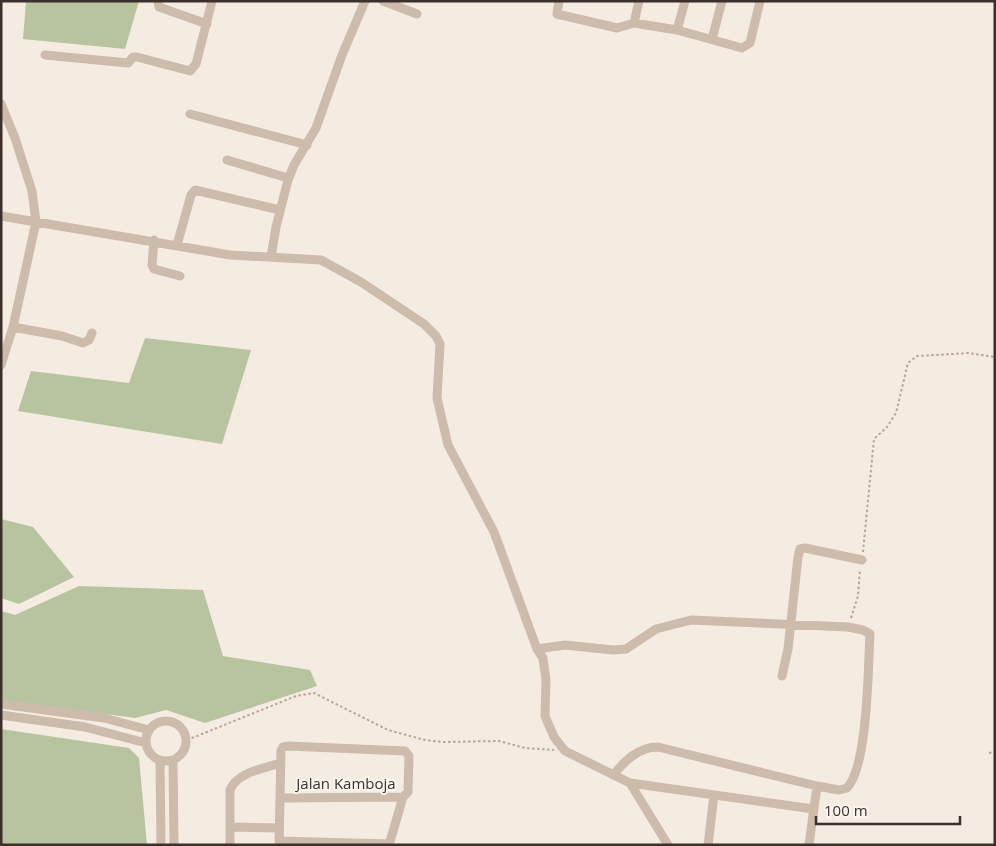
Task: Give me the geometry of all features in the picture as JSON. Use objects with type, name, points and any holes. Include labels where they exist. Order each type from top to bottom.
[{"type":"street","points":[[158,1],[159,7],[207,24]]},
{"type":"street","points":[[45,55],[128,63],[133,57],[137,57],[190,71],[196,64],[212,1]]},
{"type":"street","points":[[271,257],[288,178],[307,145],[325,106],[342,55],[365,1]]},
{"type":"street","points":[[383,1],[417,14]]},
{"type":"street","points":[[559,1],[557,14],[567,18],[617,28],[634,22],[677,30],[737,47],[747,47],[760,1]]},
{"type":"street","points":[[634,22],[639,1]]},
{"type":"street","points":[[677,30],[685,1]]},
{"type":"street","points":[[712,39],[722,1]]},
{"type":"street","points":[[1,104],[15,138],[32,191],[36,222],[13,327],[1,365]]},
{"type":"street","points":[[190,114],[307,145]]},
{"type":"street","points":[[227,160],[288,178]]},
{"type":"street","points":[[177,245],[191,194],[195,190],[280,210]]},
{"type":"street","points":[[1,216],[154,240],[230,255],[314,259],[330,263],[424,324],[436,336],[441,353],[437,398],[448,445],[494,532],[537,649],[543,658],[546,680],[546,716],[549,728],[565,751],[630,783],[813,809]]},
{"type":"street","points":[[154,240],[152,265],[154,269],[180,276]]},
{"type":"street","points":[[13,327],[62,336],[83,343],[89,340],[92,333]]},
{"type":"street","points":[[782,676],[800,549],[805,548],[862,560]]},
{"type":"street","points":[[537,649],[565,645],[613,650],[626,649],[656,629],[691,620],[791,623],[863,630],[870,634],[866,714],[860,757],[847,788],[839,790],[817,786],[658,747],[648,747],[633,756],[613,775]]},
{"type":"street","points":[[1,704],[104,718],[149,730]]},
{"type":"street","points":[[1,715],[85,727],[146,742]]},
{"type":"street","points":[[162,721],[173,722],[182,728],[187,740],[184,752],[174,760],[160,760],[151,755],[146,742],[149,730],[162,721]]},
{"type":"street","name":"Jalan Kamboja","points":[[283,747],[405,751],[409,756],[410,783],[408,792],[403,797],[280,798],[280,763],[283,747]]},
{"type":"street","points":[[160,760],[161,845]]},
{"type":"street","points":[[174,760],[174,845]]},
{"type":"street","points":[[230,845],[230,790],[232,783],[240,777],[280,763]]},
{"type":"street","points":[[630,783],[668,845]]},
{"type":"street","points":[[809,845],[817,786]]},
{"type":"street","points":[[708,845],[714,795]]},
{"type":"street","points":[[280,798],[279,843],[389,845],[403,797]]},
{"type":"street","points":[[230,827],[279,828]]},
{"type":"path","points":[[848,628],[858,596],[874,439],[887,427],[896,413],[908,363],[917,356],[968,353],[995,356]]},
{"type":"path","points":[[187,740],[296,696],[314,693],[388,730],[425,740],[499,741],[525,748],[565,751]]},
{"type":"path","points":[[989,753],[995,752]]},
{"type":"green space","points":[[26,1],[139,1],[125,49],[23,39]]},
{"type":"green space","points":[[145,338],[251,350],[222,444],[18,411],[31,371],[129,383]]},
{"type":"green space","points":[[1,519],[33,527],[74,577],[19,604],[1,598]]},
{"type":"green space","points":[[79,586],[203,590],[223,656],[310,670],[317,686],[205,723],[166,710],[135,718],[1,700],[1,611],[15,615]]},
{"type":"green space","points":[[1,729],[129,748],[139,758],[147,845],[1,845]]}]
